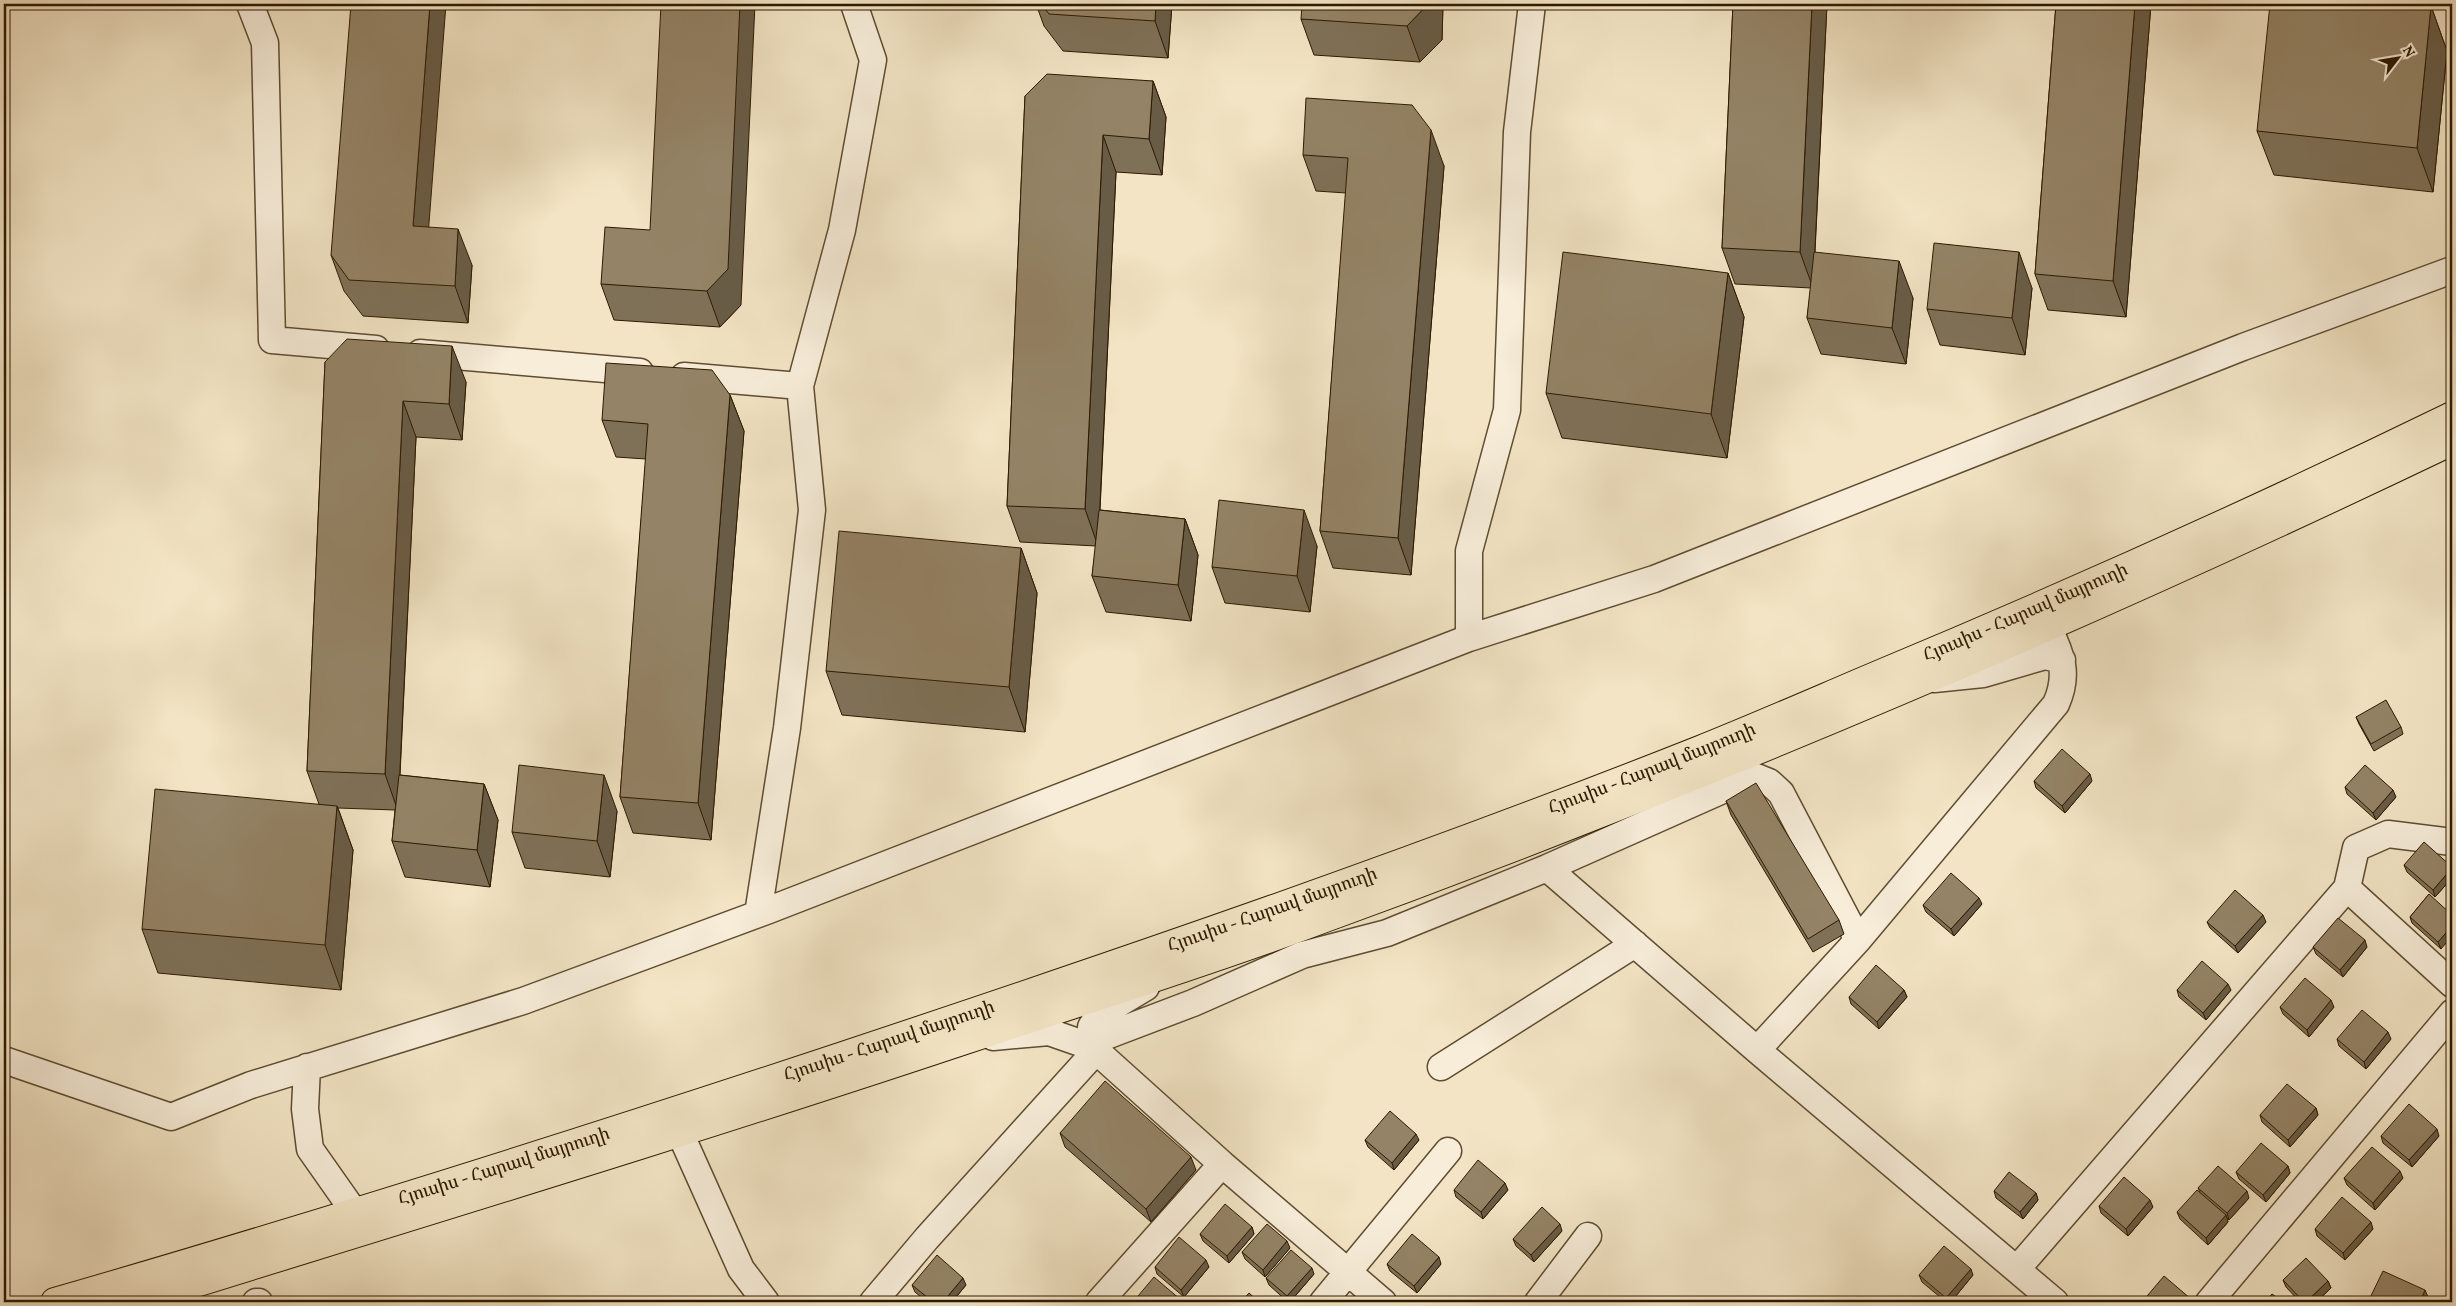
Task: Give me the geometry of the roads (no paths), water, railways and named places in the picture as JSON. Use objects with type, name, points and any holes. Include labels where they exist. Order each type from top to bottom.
[{"type":"highway","name":"Հյուսիս - Հարավ մայրուղի","points":[[54,1302],[355,1213],[720,1096],[1106,969],[1295,903],[1488,832],[1707,747],[1963,639],[2143,561],[2452,416]]},
{"type":"highway","name":"Հյուսիս - Հարավ մայրուղի","points":[[134,1302],[873,1072],[966,1039],[1166,974],[1492,856],[1670,787],[1930,680],[2290,519],[2452,440]]},
{"type":"street","points":[[250,4],[265,43],[272,340],[800,386]]},
{"type":"street","points":[[758,914],[787,728],[812,510],[800,386],[842,230],[873,60],[854,4]]},
{"type":"street","points":[[1469,638],[1469,551],[1507,410],[1517,132],[1532,4]]},
{"type":"street","points":[[4,1060],[171,1117],[251,1085],[523,1001],[758,914],[1469,638],[1654,579],[2234,351],[2452,270]]},
{"type":"street","points":[[1757,1050],[1858,940],[2056,704],[2064,687],[2062,660],[2048,627]]},
{"type":"street","points":[[1930,680],[1983,674],[2045,656],[2062,660]]},
{"type":"street","points":[[873,1302],[1093,1047],[1302,955],[1387,933],[1547,868],[1754,776],[1769,782],[1781,794],[1858,940]]},
{"type":"street","points":[[2016,1269],[2347,888],[2356,848],[2388,834],[2452,842]]},
{"type":"street","points":[[1547,868],[1757,1050],[2055,1302]]},
{"type":"street","points":[[2347,888],[2452,984]]},
{"type":"street","points":[[1441,1067],[1635,944]]},
{"type":"street","points":[[1093,1047],[1091,1027],[1098,1016],[1166,974]]},
{"type":"street","points":[[2209,1302],[2452,1013]]},
{"type":"street","points":[[966,1039],[1049,1032],[1093,1047],[1222,1164],[1383,1302]]},
{"type":"street","points":[[307,1067],[305,1109],[310,1149],[355,1213]]},
{"type":"street","points":[[681,1131],[685,1144],[741,1269],[766,1302]]},
{"type":"street","points":[[1323,1302],[1448,1151]]},
{"type":"street","points":[[1099,1302],[1222,1164]]},
{"type":"street","points":[[1538,1302],[1588,1236]]}]
